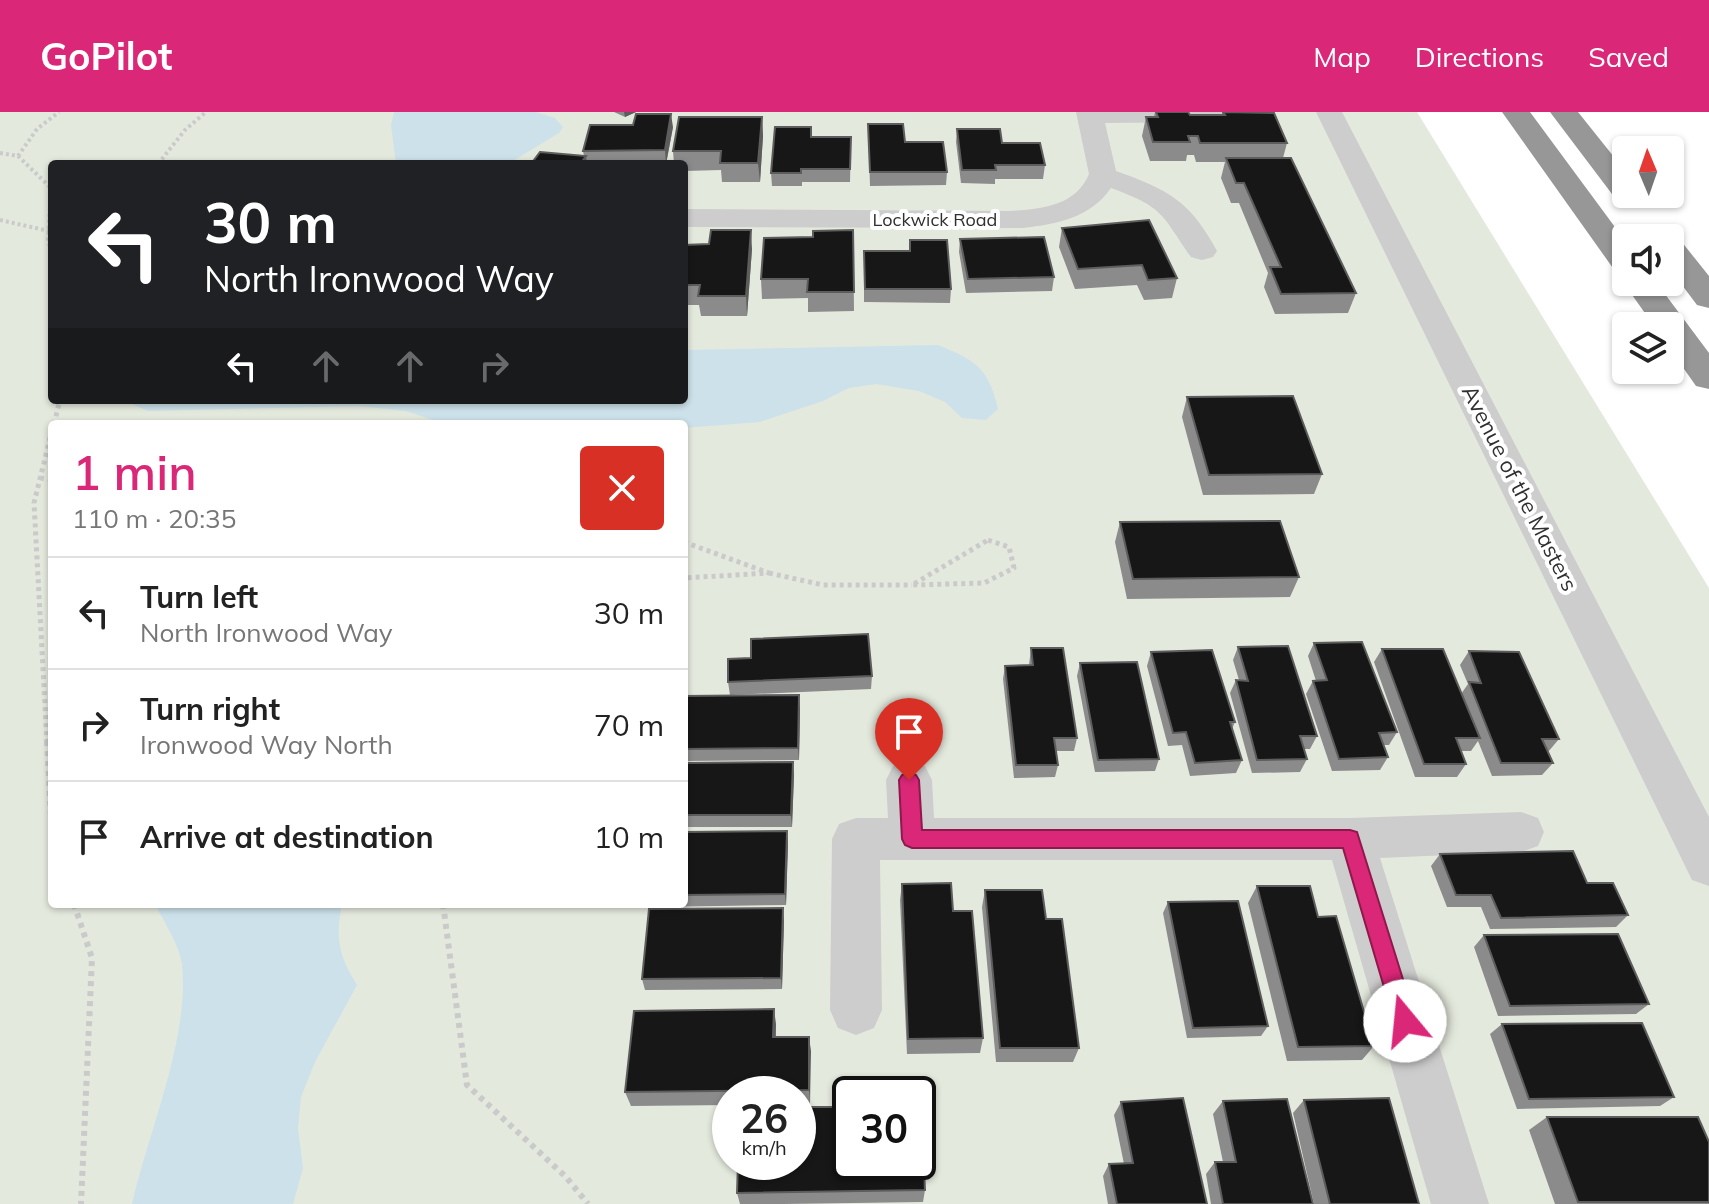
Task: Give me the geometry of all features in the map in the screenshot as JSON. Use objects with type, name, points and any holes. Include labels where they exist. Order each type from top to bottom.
[{"type":"highway","points":[[1516,112],[1612,245]]},
{"type":"highway","points":[[1564,112],[1709,298]]},
{"type":"highway","points":[[1649,296],[1709,378]]},
{"type":"street","name":"Avenue of the Masters","points":[[1329,112],[1709,865]]},
{"type":"street","points":[[1202,251],[1178,210],[1145,191],[1103,176],[1089,114],[1216,114]]},
{"type":"street","name":"Lockwick Road","points":[[688,218],[1029,219],[1074,207],[1095,192],[1103,176]]},
{"type":"street","points":[[909,780],[912,839]]},
{"type":"street","points":[[856,1010],[856,839],[1350,839],[1521,832]]},
{"type":"street","points":[[1350,839],[1460,1204]]},
{"type":"path","points":[[18,156],[37,129],[59,112]]},
{"type":"path","points":[[161,160],[185,130],[206,112]]},
{"type":"path","points":[[0,153],[18,156],[48,185]]},
{"type":"path","points":[[0,220],[48,231]]},
{"type":"path","points":[[48,446],[34,503],[48,761]]},
{"type":"path","points":[[40,478],[48,479]]},
{"type":"path","points":[[688,543],[769,573],[823,585],[912,585],[984,583],[1014,568],[1009,547],[988,540],[912,585]]},
{"type":"path","points":[[688,578],[769,573]]},
{"type":"path","points":[[75,908],[92,958],[81,1204]]},
{"type":"path","points":[[443,908],[467,1085],[566,1177],[588,1204]]},
{"type":"shaded area","points":[[0,112],[1417,112],[1709,588],[1709,1204],[0,1204]]},
{"type":"water","points":[[394,112],[536,112],[555,118],[563,127],[559,133],[515,160],[395,160],[391,125]]},
{"type":"water","points":[[938,345],[978,367],[990,384],[998,409],[986,420],[962,418],[945,402],[919,391],[876,384],[849,388],[823,401],[760,422],[688,428],[688,420],[433,420],[406,411],[358,406],[148,411],[132,404],[688,404],[688,350]]},
{"type":"water","points":[[157,908],[341,908],[340,947],[357,985],[315,1062],[301,1097],[298,1128],[303,1168],[293,1204],[132,1204],[180,1023],[182,965],[175,942]]},
{"type":"building","points":[[1156,112],[1188,112],[1190,115],[1274,113],[1287,143],[1200,143],[1198,136],[1188,136],[1190,142],[1153,142],[1146,117],[1158,117]]},
{"type":"building","points":[[636,114],[671,114],[665,150],[583,151],[590,125],[633,125]]},
{"type":"building","points":[[679,117],[762,117],[758,163],[720,163],[721,151],[673,151]]},
{"type":"building","points":[[868,124],[903,124],[905,142],[943,142],[947,172],[870,172]]},
{"type":"building","points":[[775,127],[811,127],[811,137],[851,137],[850,169],[801,169],[801,173],[771,173]]},
{"type":"building","points":[[957,129],[1000,129],[1002,143],[1040,143],[1045,165],[995,165],[996,170],[962,170]]},
{"type":"building","points":[[540,152],[586,156],[583,160],[534,160]]},
{"type":"building","points":[[1226,158],[1291,158],[1356,293],[1281,294],[1270,267],[1281,267],[1244,183],[1236,183]]},
{"type":"building","points":[[1149,220],[1177,278],[1148,280],[1142,265],[1078,269],[1062,228]]},
{"type":"building","points":[[711,230],[751,230],[746,296],[698,296],[700,285],[688,285],[688,245],[709,244]]},
{"type":"building","points":[[853,230],[854,292],[807,292],[808,279],[761,279],[764,238],[813,237],[813,231]]},
{"type":"building","points":[[1044,237],[1054,277],[968,279],[960,239]]},
{"type":"building","points":[[910,240],[947,240],[951,289],[865,289],[864,251],[910,251]]},
{"type":"building","points":[[1293,396],[1322,474],[1209,475],[1187,397]]},
{"type":"building","points":[[1280,521],[1299,577],[1133,579],[1120,522]]},
{"type":"building","points":[[868,634],[872,676],[728,682],[728,659],[751,658],[751,639]]},
{"type":"building","points":[[1362,642],[1397,732],[1379,733],[1388,757],[1339,759],[1313,681],[1327,680],[1314,643]]},
{"type":"building","points":[[1288,646],[1317,736],[1300,736],[1307,759],[1257,760],[1236,680],[1248,681],[1238,647]]},
{"type":"building","points":[[1031,648],[1063,648],[1077,738],[1054,738],[1058,765],[1016,765],[1005,666],[1033,665]]},
{"type":"building","points":[[1382,649],[1443,649],[1480,738],[1456,738],[1466,764],[1424,764]]},
{"type":"building","points":[[1212,650],[1235,722],[1230,722],[1242,760],[1195,763],[1186,732],[1173,733],[1151,652]]},
{"type":"building","points":[[1469,651],[1519,652],[1559,739],[1542,739],[1553,763],[1501,763],[1469,682],[1481,683]]},
{"type":"building","points":[[1137,662],[1159,759],[1098,760],[1080,663]]},
{"type":"building","points":[[799,695],[798,748],[688,749],[688,696]]},
{"type":"building","points":[[793,762],[791,815],[688,815],[688,763]]},
{"type":"building","points":[[787,831],[785,894],[688,895],[688,832]]},
{"type":"building","points":[[1573,851],[1587,883],[1613,883],[1628,915],[1501,918],[1491,895],[1456,895],[1440,854]]},
{"type":"building","points":[[951,883],[953,911],[972,911],[983,1038],[908,1039],[902,884]]},
{"type":"building","points":[[1257,886],[1310,886],[1318,917],[1336,916],[1374,1046],[1298,1047]]},
{"type":"building","points":[[985,890],[1042,890],[1046,919],[1062,919],[1079,1048],[1000,1048]]},
{"type":"building","points":[[1238,901],[1268,1026],[1193,1028],[1168,902]]},
{"type":"building","points":[[783,908],[781,978],[642,979],[649,909]]},
{"type":"building","points":[[1618,934],[1649,1004],[1510,1006],[1484,935]]},
{"type":"building","points":[[774,1009],[773,1037],[809,1037],[809,1076],[712,1076],[712,1091],[625,1092],[634,1011]]},
{"type":"building","points":[[1642,1023],[1674,1097],[1529,1099],[1502,1024]]},
{"type":"building","points":[[1183,1098],[1207,1204],[1117,1204],[1109,1164],[1133,1163],[1121,1102]]},
{"type":"building","points":[[1389,1098],[1419,1204],[1330,1204],[1304,1100]]},
{"type":"building","points":[[1287,1099],[1313,1204],[1223,1204],[1215,1162],[1236,1162],[1223,1101]]},
{"type":"building","points":[[816,1107],[832,1107],[832,1180],[925,1180],[925,1190],[737,1193],[737,1180],[816,1180]]},
{"type":"building","points":[[1547,1117],[1698,1117],[1709,1142],[1709,1202],[1578,1202]]},
{"type":"route","points":[[909,780],[912,839],[1350,839],[1405,1021]]}]
